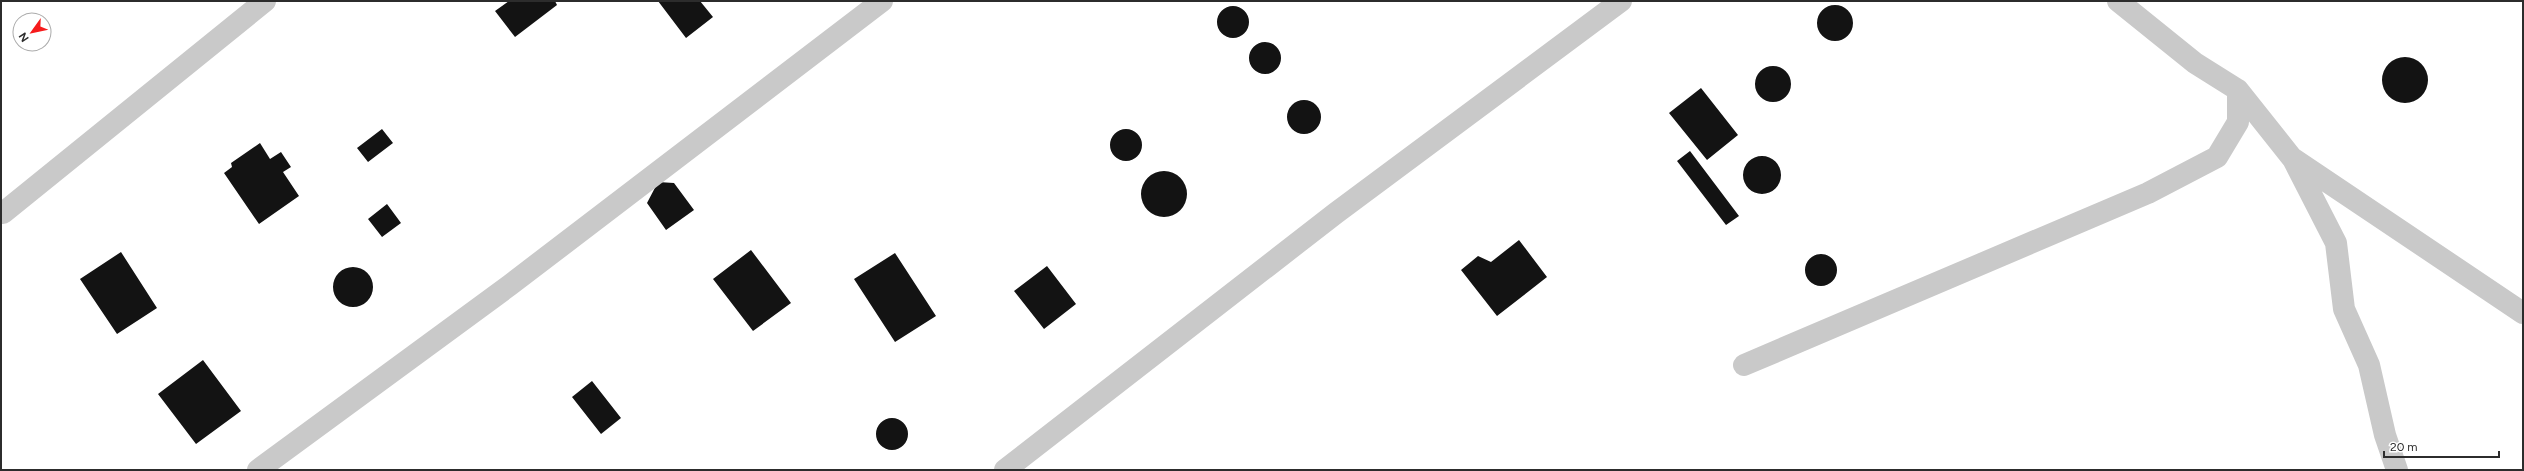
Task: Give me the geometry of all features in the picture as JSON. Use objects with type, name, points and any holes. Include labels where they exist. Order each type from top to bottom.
[{"type":"street","points":[[3,213],[265,1]]},
{"type":"street","points":[[258,470],[510,285],[882,1]]},
{"type":"street","points":[[1005,470],[1336,213],[1621,1]]},
{"type":"street","points":[[2118,1],[2195,63],[2238,90],[2292,158],[2336,243],[2344,309],[2369,365],[2385,435],[2397,470]]},
{"type":"street","points":[[1744,366],[2148,194],[2217,157],[2238,122],[2238,90]]},
{"type":"street","points":[[2292,158],[2523,313]]},
{"type":"street","points":[[2385,435],[2410,470]]},
{"type":"building","points":[[509,1],[555,1],[557,5],[515,37],[495,11]]},
{"type":"building","points":[[658,1],[700,1],[713,17],[686,38]]},
{"type":"building","points":[[1839,5],[1848,10],[1852,16],[1852,30],[1848,36],[1839,41],[1831,41],[1822,36],[1818,30],[1817,19],[1822,10],[1828,6]]},
{"type":"building","points":[[1230,6],[1236,6],[1245,10],[1249,22],[1245,34],[1236,38],[1230,38],[1221,34],[1217,25],[1217,19],[1221,10]]},
{"type":"building","points":[[1262,42],[1268,42],[1277,46],[1281,58],[1277,70],[1268,74],[1262,74],[1253,70],[1249,61],[1249,55],[1253,46]]},
{"type":"building","points":[[2405,57],[2418,61],[2424,67],[2428,80],[2424,93],[2418,99],[2405,103],[2392,99],[2386,93],[2382,80],[2386,67],[2392,61]]},
{"type":"building","points":[[1770,66],[1776,66],[1786,71],[1791,84],[1786,97],[1776,102],[1770,102],[1760,97],[1755,87],[1755,81],[1760,71]]},
{"type":"building","points":[[1701,88],[1738,135],[1707,160],[1669,113]]},
{"type":"building","points":[[1304,100],[1316,105],[1321,117],[1316,129],[1304,134],[1292,129],[1287,117],[1292,105]]},
{"type":"building","points":[[382,129],[393,143],[368,162],[357,148]]},
{"type":"building","points":[[1123,129],[1129,129],[1138,133],[1142,145],[1138,157],[1129,161],[1123,161],[1114,157],[1110,148],[1110,142],[1114,133]]},
{"type":"building","points":[[260,143],[270,159],[281,152],[291,167],[283,172],[299,196],[259,224],[224,173],[232,167],[231,163]]},
{"type":"building","points":[[1690,151],[1739,216],[1726,225],[1677,161]]},
{"type":"building","points":[[1762,156],[1772,159],[1778,165],[1781,175],[1778,185],[1772,191],[1762,194],[1752,191],[1746,185],[1743,175],[1746,165],[1752,159]]},
{"type":"building","points":[[1164,171],[1177,175],[1183,181],[1187,194],[1183,207],[1177,213],[1164,217],[1151,213],[1145,207],[1141,194],[1145,181],[1151,175]]},
{"type":"building","points":[[658,182],[674,183],[694,210],[666,230],[647,203]]},
{"type":"building","points":[[387,204],[401,223],[382,237],[368,219]]},
{"type":"building","points":[[1519,240],[1547,277],[1497,316],[1461,270],[1478,256],[1491,262]]},
{"type":"building","points":[[751,250],[791,303],[753,331],[713,279]]},
{"type":"building","points":[[121,252],[157,308],[117,334],[80,279]]},
{"type":"building","points":[[895,253],[936,316],[895,342],[854,279]]},
{"type":"building","points":[[1821,254],[1830,257],[1834,261],[1837,270],[1834,279],[1830,283],[1821,286],[1812,283],[1808,279],[1805,270],[1808,261],[1812,257]]},
{"type":"building","points":[[1047,266],[1076,304],[1044,329],[1014,291]]},
{"type":"building","points":[[349,267],[357,267],[364,270],[370,276],[373,287],[370,298],[364,304],[357,307],[349,307],[342,304],[336,298],[333,291],[333,283],[336,276],[342,270]]},
{"type":"building","points":[[203,360],[241,411],[196,444],[158,394]]},
{"type":"building","points":[[592,381],[621,418],[601,434],[572,397]]},
{"type":"building","points":[[889,418],[895,418],[904,422],[908,434],[904,446],[895,450],[889,450],[880,446],[876,437],[876,431],[880,422]]}]
